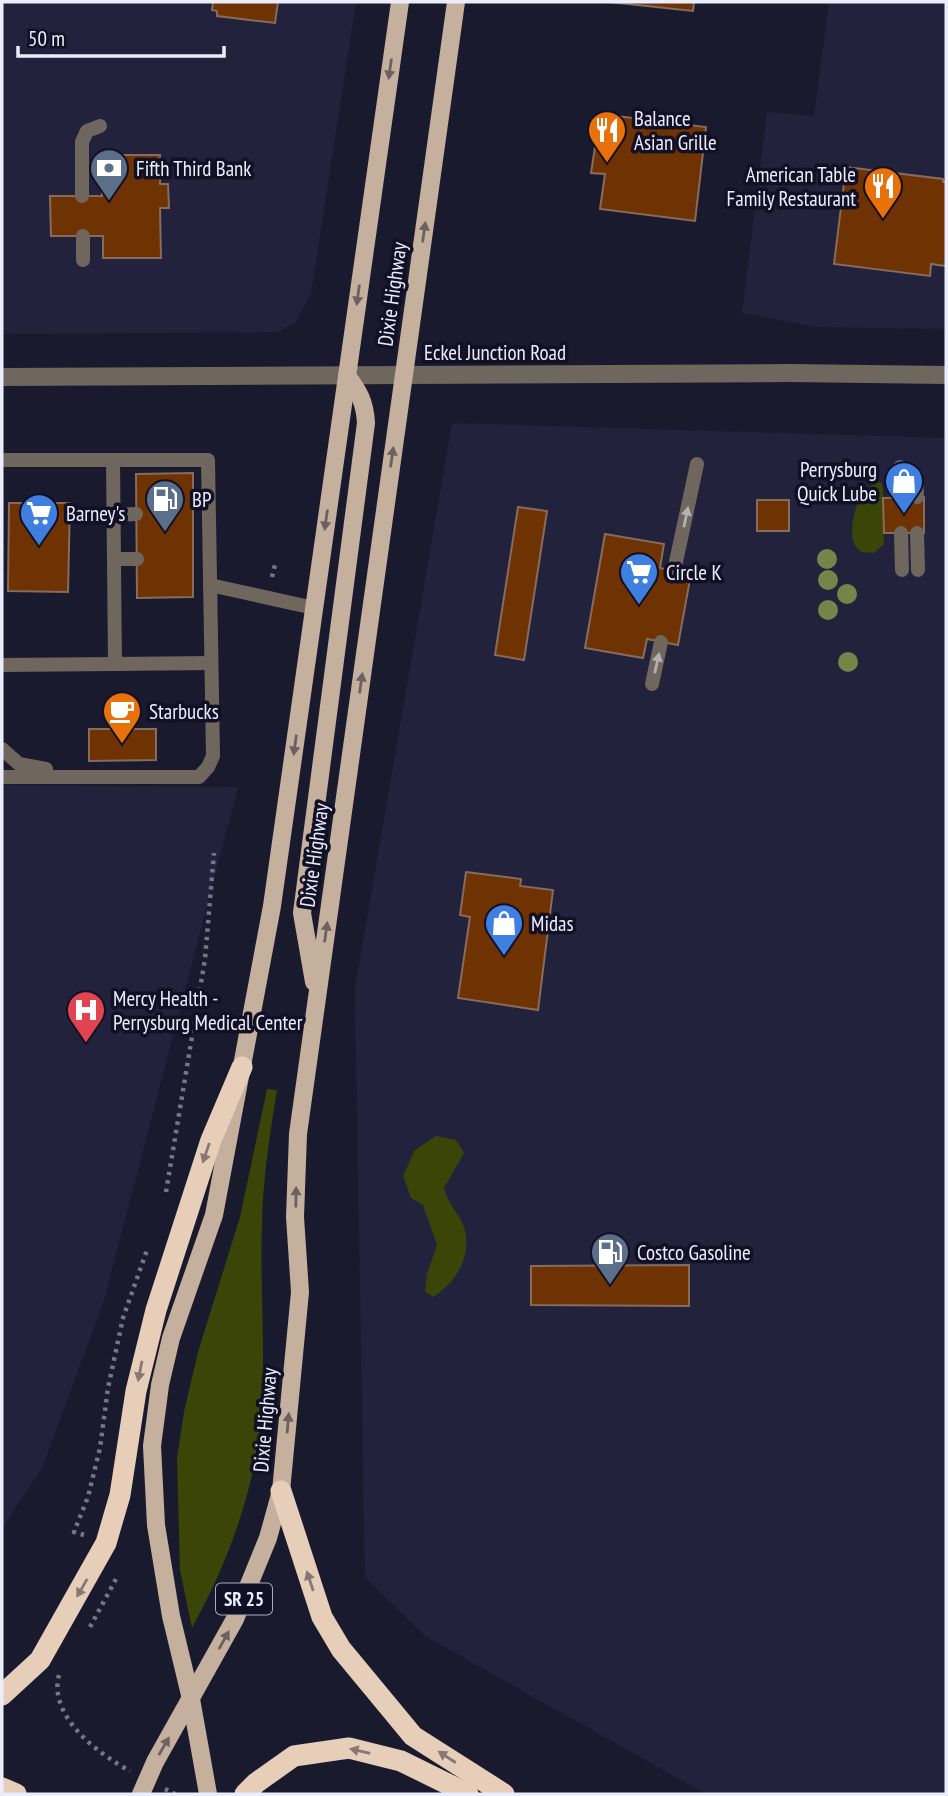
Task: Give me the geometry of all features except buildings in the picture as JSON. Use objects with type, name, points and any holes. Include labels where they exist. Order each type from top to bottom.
[{"type":"highway","points":[[2,1695],[40,1660],[106,1543],[120,1495],[136,1391],[153,1321],[211,1140],[242,1067]]},
{"type":"highway","points":[[281,1491],[322,1617],[341,1649],[413,1736],[504,1794]]},
{"type":"highway","points":[[245,1794],[294,1756],[349,1748],[401,1761],[468,1794]]},
{"type":"highway","points":[[2,1788],[16,1794]]},
{"type":"main road","name":"Dixie Highway","points":[[208,1794],[191,1699],[171,1616],[156,1525],[152,1446],[160,1385],[171,1338],[214,1215],[272,906],[400,2]]},
{"type":"main road","name":"Dixie Highway","points":[[141,1794],[155,1762],[235,1619],[268,1538],[281,1491],[300,1292],[295,1217],[298,1134],[456,2]]},
{"type":"main road","points":[[317,1000],[302,913],[366,423],[365,407],[359,392],[347,376]]},
{"type":"street","name":"Eckel Junction Road","points":[[2,377],[789,373],[946,375]]},
{"type":"lane","points":[[82,196],[82,142],[87,131],[100,126]]},
{"type":"lane","points":[[83,236],[83,260]]},
{"type":"lane","points":[[2,460],[208,460],[213,756],[199,777],[2,776]]},
{"type":"lane","points":[[113,460],[115,664]]},
{"type":"lane","points":[[674,571],[697,464]]},
{"type":"lane","points":[[900,467],[900,497]]},
{"type":"lane","points":[[916,477],[917,497]]},
{"type":"lane","points":[[193,513],[209,513]]},
{"type":"lane","points":[[114,514],[136,514]]},
{"type":"lane","points":[[901,533],[902,570]]},
{"type":"lane","points":[[917,533],[918,570]]},
{"type":"lane","points":[[114,559],[137,559]]},
{"type":"lane","points":[[193,559],[209,559]]},
{"type":"lane","points":[[210,584],[314,608]]},
{"type":"lane","points":[[652,684],[661,642]]},
{"type":"lane","points":[[2,665],[211,663]]},
{"type":"lane","points":[[2,749],[19,765],[37,769],[208,767]]},
{"type":"path","points":[[164,1203],[205,959],[214,853]]},
{"type":"path","points":[[91,1537],[74,1532],[88,1497],[100,1448],[108,1388],[123,1318],[149,1246]]},
{"type":"path","points":[[86,1633],[121,1571]]},
{"type":"path","points":[[61,1670],[57,1678],[57,1695],[62,1712],[80,1734],[122,1767]]},
{"type":"shaded area","points":[[2,2],[356,2],[311,294],[296,322],[277,332],[2,334]]},
{"type":"shaded area","points":[[829,2],[946,2],[946,329],[816,327],[742,313],[767,112],[814,116]]},
{"type":"shaded area","points":[[452,423],[946,438],[946,1794],[706,1794],[425,1636],[365,1577],[355,988]]},
{"type":"shaded area","name":"Mercy Health - Perrysburg Medical Center","points":[[2,785],[238,787],[104,1300],[43,1466],[2,1529]]},
{"type":"green space","points":[[881,482],[884,544],[874,553],[861,552],[852,535],[854,516],[861,497],[873,484]]},
{"type":"green space","points":[[267,1089],[277,1090],[263,1205],[263,1380],[258,1443],[247,1496],[234,1535],[192,1628],[180,1570],[177,1458],[198,1352],[240,1217]]},
{"type":"green space","points":[[436,1136],[456,1140],[464,1153],[444,1188],[464,1227],[466,1248],[461,1267],[455,1276],[433,1297],[425,1291],[427,1274],[437,1245],[423,1205],[411,1198],[403,1176],[415,1150]]},
{"type":"place","name":"Balance Asian Grille","points":[[607,164]]},
{"type":"place","name":"Fifth Third Bank","points":[[109,202]]},
{"type":"place","name":"American Table Family Restaurant","points":[[883,220]]},
{"type":"place","name":"Perrysburg Quick Lube","points":[[904,515]]},
{"type":"place","name":"BP","points":[[165,533]]},
{"type":"place","name":"Barney's","points":[[39,547]]},
{"type":"place","name":"Circle K","points":[[639,606]]},
{"type":"place","name":"Starbucks","points":[[122,745]]},
{"type":"place","name":"Midas","points":[[504,957]]},
{"type":"place","name":"Mercy Health - Perrysburg Medical Center","points":[[86,1044]]},
{"type":"place","name":"Costco Gasoline","points":[[610,1286]]}]
